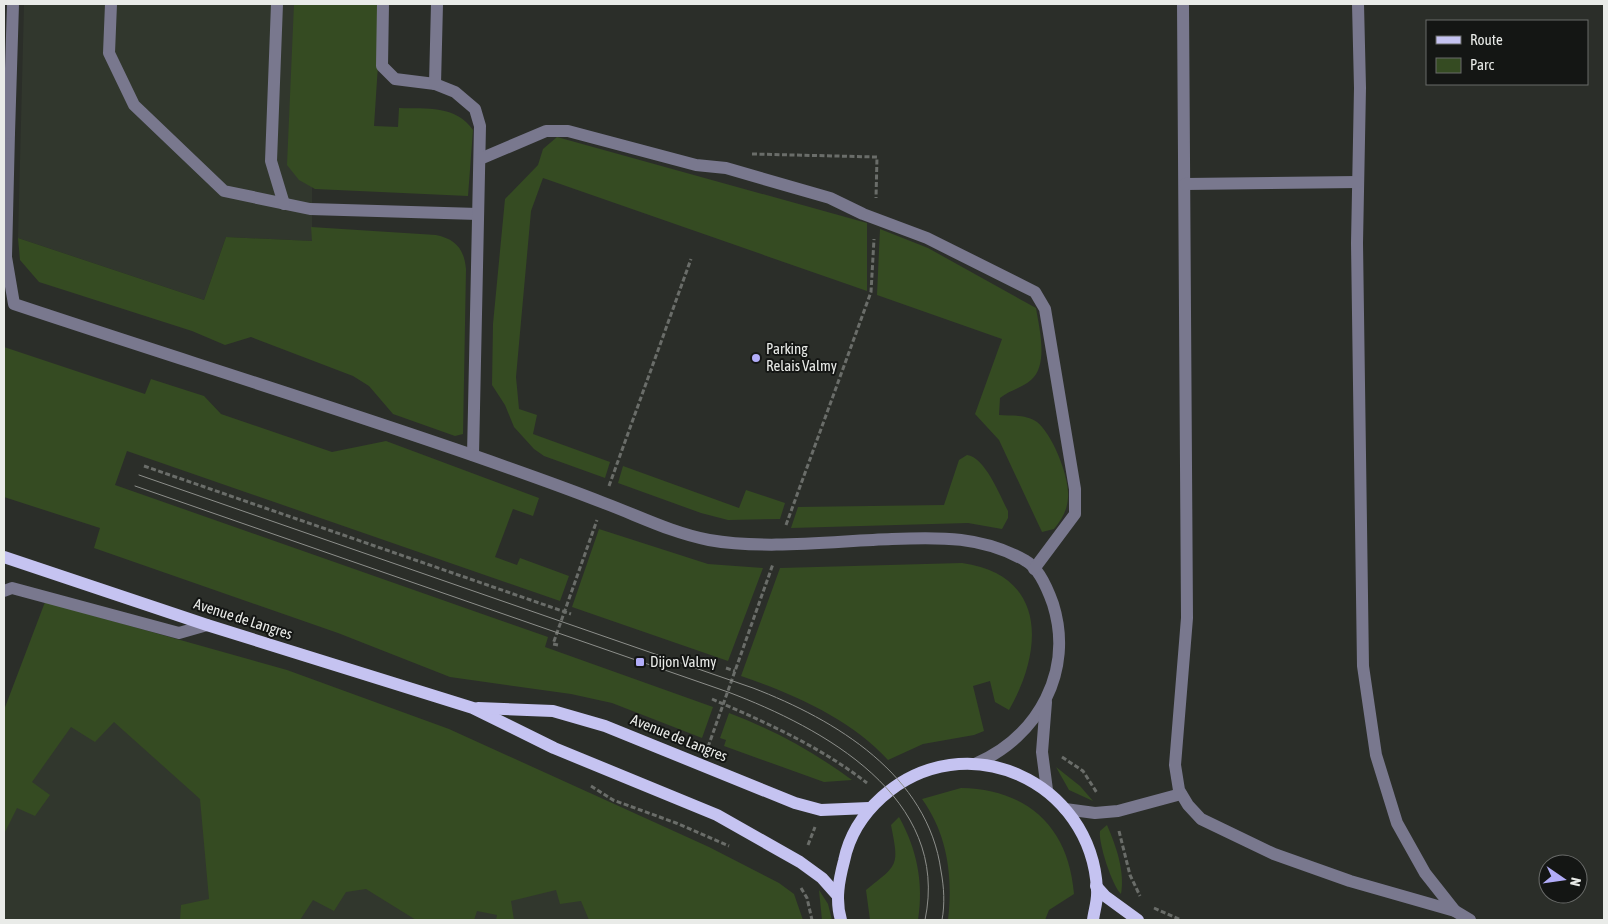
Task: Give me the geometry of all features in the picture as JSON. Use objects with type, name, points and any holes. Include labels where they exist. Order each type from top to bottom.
[{"type":"main road","name":"Avenue de Langres","points":[[4,557],[207,625],[473,708],[554,748],[717,815],[800,862],[826,881],[838,896]]},
{"type":"main road","name":"Avenue de Langres","points":[[473,708],[553,711],[605,726],[795,803],[821,810],[870,808]]},
{"type":"main road","points":[[841,920],[838,885],[848,844],[870,808],[892,786],[920,772],[951,764],[975,764],[1013,771],[1047,790],[1074,818],[1091,853],[1096,886],[1093,920]]},
{"type":"main road","points":[[1096,886],[1105,896],[1138,920]]},
{"type":"street","points":[[13,4],[7,133],[6,257],[9,306],[473,456],[603,502],[662,526],[708,540],[743,543],[780,543],[955,538],[994,545],[1030,563],[1048,589],[1058,620],[1060,656],[1046,702],[1042,752],[1047,790]]},
{"type":"street","points":[[111,4],[109,53],[134,106],[224,192],[310,209],[478,214]]},
{"type":"street","points":[[277,4],[271,161],[284,204]]},
{"type":"street","points":[[383,4],[382,66],[395,79],[435,84],[455,92],[475,109],[480,126],[473,456]]},
{"type":"street","points":[[435,84],[437,4]]},
{"type":"street","points":[[1183,4],[1186,618],[1175,765],[1181,794],[1201,819],[1274,854],[1350,881],[1455,911],[1470,920]]},
{"type":"street","points":[[1358,4],[1360,88],[1357,243],[1364,666],[1376,755],[1397,823],[1424,873],[1455,911]]},
{"type":"street","points":[[480,159],[546,131],[568,131],[696,165],[726,168],[830,198],[875,219],[927,238],[1035,292],[1045,309],[1075,489],[1075,514],[1034,569]]},
{"type":"street","points":[[1185,184],[1358,182]]},
{"type":"street","points":[[4,591],[12,588],[179,633],[207,625]]},
{"type":"street","points":[[975,764],[988,758],[1014,739],[1046,702]]},
{"type":"street","points":[[1065,809],[1095,813],[1118,811],[1181,794]]},
{"type":"path","points":[[708,747],[871,292],[878,157],[744,154]]},
{"type":"path","points":[[558,646],[553,644],[564,611],[691,260]]},
{"type":"path","points":[[144,466],[571,614]]},
{"type":"path","points":[[726,668],[735,671]]},
{"type":"path","points":[[712,700],[752,715],[815,747],[867,783]]},
{"type":"path","points":[[590,786],[612,800],[676,823],[730,847]]},
{"type":"path","points":[[800,886],[808,898],[812,920]]},
{"type":"path","points":[[1153,907],[1181,920]]},
{"type":"shaded area","points":[[24,4],[296,4],[312,139],[312,241],[226,237],[204,300],[18,238]]},
{"type":"shaded area","points":[[27,662],[736,920],[4,920],[4,745]]},
{"type":"green space","points":[[294,4],[382,4],[374,126],[398,127],[399,108],[440,110],[458,116],[473,130],[468,196],[315,189],[299,180],[287,165]]},
{"type":"green space","points":[[557,137],[867,223],[867,291],[543,178],[531,211],[516,377],[519,409],[537,415],[533,434],[610,462],[605,478],[544,456],[534,449],[514,427],[505,405],[492,385],[493,324],[505,199],[538,165],[543,149]]},
{"type":"green space","points":[[311,227],[436,235],[453,242],[461,250],[466,269],[463,434],[455,436],[393,414],[369,386],[353,376],[251,337],[225,345],[192,331],[39,282],[20,260],[18,238],[204,300],[226,237],[312,241]]},
{"type":"green space","points":[[880,229],[928,248],[1036,308],[1041,346],[1040,365],[1037,373],[1031,380],[1000,398],[999,415],[1033,419],[1043,428],[1054,446],[1066,480],[1068,498],[1064,515],[1054,529],[1042,532],[999,440],[975,414],[1002,339],[877,295]]},
{"type":"green space","points":[[4,347],[145,394],[151,379],[204,396],[221,414],[332,452],[386,441],[539,498],[533,516],[513,509],[495,557],[517,565],[520,558],[569,576],[560,601],[127,451],[115,485],[548,637],[545,647],[713,707],[702,738],[612,703],[571,694],[450,677],[338,633],[94,548],[100,528],[4,497]]},
{"type":"green space","points":[[967,455],[974,457],[986,470],[1008,511],[1008,518],[1002,529],[968,523],[791,528],[798,507],[944,505],[959,460]]},
{"type":"green space","points":[[623,466],[739,508],[746,490],[785,503],[780,519],[728,520],[701,513],[618,483]]},
{"type":"green space","points":[[599,529],[708,564],[763,568],[728,661],[572,607]]},
{"type":"green space","points":[[962,563],[990,570],[1010,583],[1024,599],[1030,619],[1032,641],[1028,664],[1009,710],[995,702],[990,681],[973,686],[984,731],[974,735],[923,744],[888,760],[857,732],[820,709],[781,691],[741,676],[780,568]]},
{"type":"green space","points":[[45,602],[287,670],[449,729],[709,847],[779,883],[794,894],[803,920],[589,920],[581,901],[560,904],[556,890],[511,901],[514,920],[496,920],[497,915],[477,911],[474,920],[416,920],[366,889],[346,892],[334,911],[313,900],[300,920],[180,920],[181,905],[209,899],[200,799],[114,722],[95,742],[71,727],[32,782],[50,795],[35,816],[17,808],[4,834],[4,710]]},
{"type":"green space","points":[[729,713],[793,742],[852,780],[824,782],[724,746],[726,740],[720,738]]},
{"type":"green space","points":[[1056,767],[1080,786],[1093,801],[1069,790]]},
{"type":"green space","points":[[961,788],[985,790],[1024,804],[1040,816],[1053,831],[1064,849],[1074,894],[1049,910],[1045,920],[948,920],[950,888],[947,857],[938,827],[922,799]]},
{"type":"green space","points":[[899,817],[915,854],[918,867],[920,907],[918,920],[870,920],[866,890],[885,875],[894,863],[895,849],[891,825]]},
{"type":"green space","points":[[1107,825],[1121,868],[1121,894],[1117,889],[1103,854],[1100,831]]},
{"type":"green space","points":[[819,890],[828,904],[832,920],[822,920]]},
{"type":"tram line","points":[[139,475],[753,688],[816,717],[846,735],[873,756],[898,779],[918,806],[933,837],[941,871],[944,896],[942,920]]},
{"type":"tram line","points":[[135,486],[728,692],[765,707],[803,726],[839,748],[872,773],[899,803],[919,838],[928,876],[925,920]]},
{"type":"place","name":"Parking Relais Valmy","points":[[756,358]]},
{"type":"place","name":"Dijon Valmy","points":[[640,662]]}]
